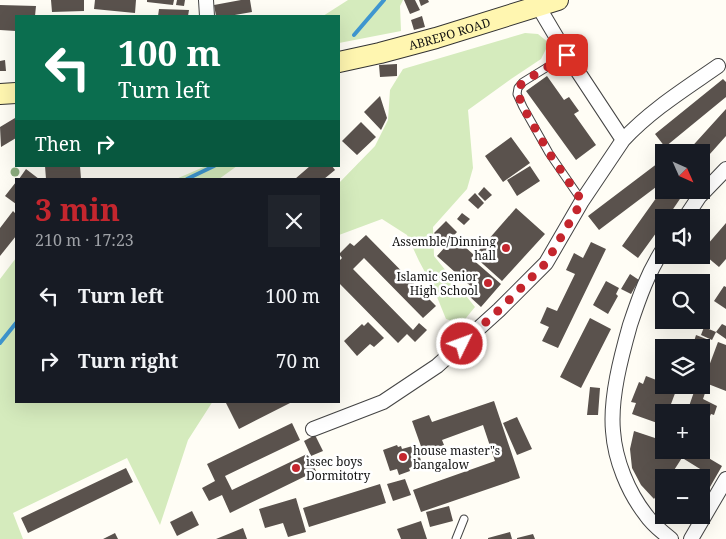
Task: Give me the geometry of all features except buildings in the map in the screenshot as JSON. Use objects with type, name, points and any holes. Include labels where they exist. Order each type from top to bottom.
[{"type":"main road","name":"ABREPO ROAD","points":[[340,62],[436,38],[558,0]]},
{"type":"main road","points":[[0,94],[15,93]]},
{"type":"street","points":[[206,0],[207,15]]},
{"type":"street","points":[[538,6],[567,55],[623,140]]},
{"type":"street","points":[[313,429],[383,402],[437,366],[499,310],[546,263],[582,201],[623,140],[659,106],[718,66]]},
{"type":"street","points":[[691,209],[699,197],[726,169]]},
{"type":"street","points":[[655,261],[639,297],[623,348],[616,384],[613,430],[618,459],[631,491],[646,516],[671,539]]},
{"type":"street","points":[[691,539],[726,479]]},
{"type":"lane","points":[[567,55],[523,82],[518,88],[518,94],[523,107],[549,153],[582,201]]},
{"type":"lane","points":[[456,539],[464,519]]},
{"type":"green space","points":[[348,0],[403,0],[400,6],[401,31],[340,43],[340,15],[325,15]]},
{"type":"green space","points":[[525,33],[538,34],[549,43],[541,59],[468,110],[473,168],[467,189],[433,227],[434,256],[475,307],[461,324],[446,319],[433,287],[407,235],[382,219],[340,235],[340,182],[375,146],[388,120],[390,90],[403,69]]},
{"type":"green space","points":[[204,167],[236,167],[220,178],[178,178]]},
{"type":"green space","points":[[15,259],[15,403],[212,403],[188,440],[160,525],[127,458],[13,513],[23,539],[0,539],[0,279]]},
{"type":"waterway","points":[[354,35],[384,0]]},
{"type":"waterway","points":[[189,178],[212,167]]},
{"type":"waterway","points":[[0,343],[15,324]]},
{"type":"place","name":"Assemble/Dinning hall","points":[[506,248]]},
{"type":"place","name":"Islamic Senior High School","points":[[488,283]]},
{"type":"place","name":"house master\"s bangalow","points":[[403,457]]},
{"type":"place","name":"issec boys Dormitotry","points":[[296,468]]},
{"type":"route","points":[[462,344],[546,263],[582,201],[549,153],[523,107],[518,94],[518,88],[523,82],[567,55]]}]
